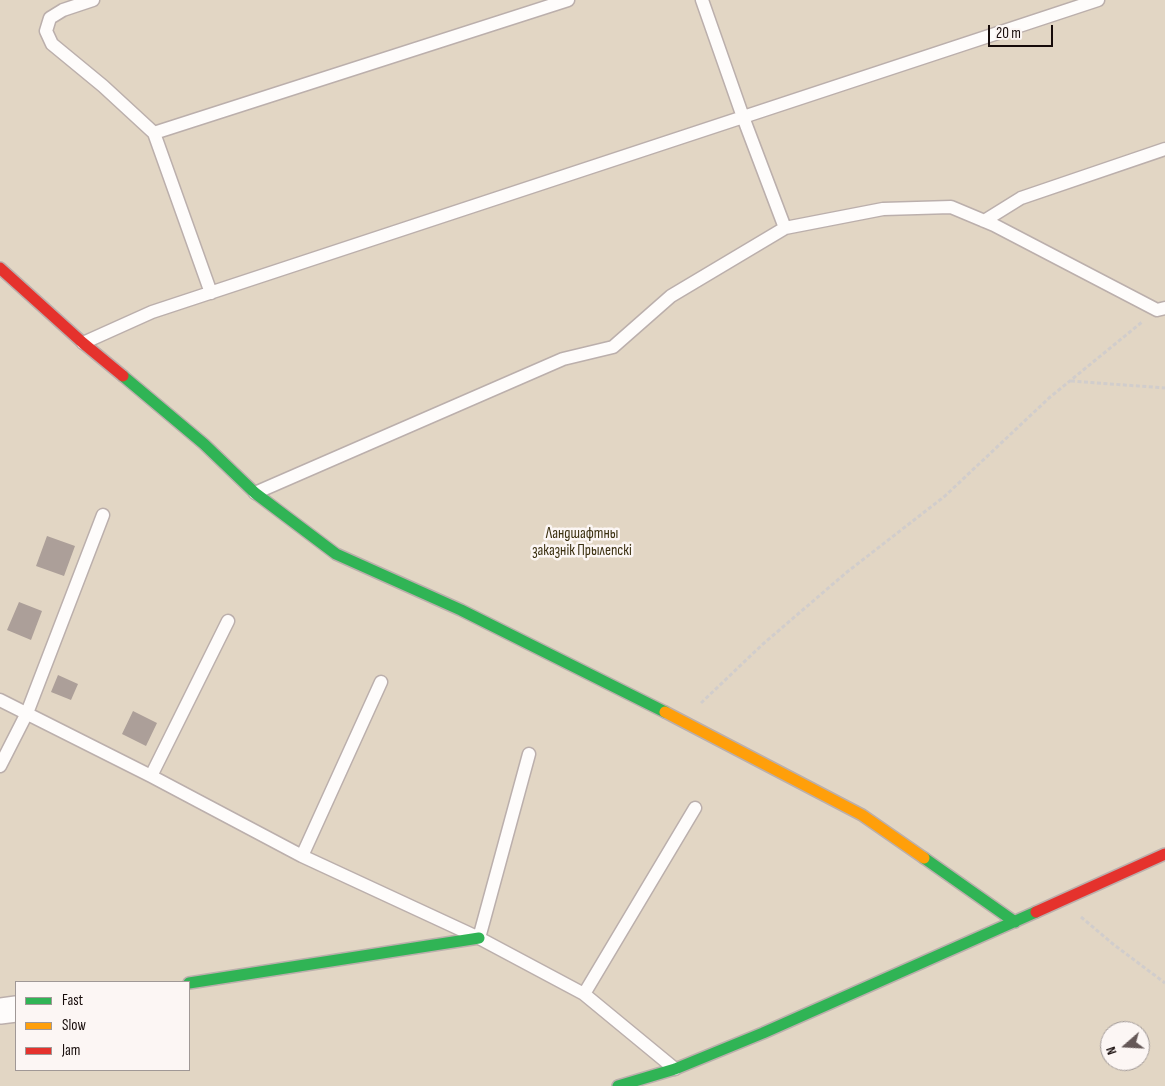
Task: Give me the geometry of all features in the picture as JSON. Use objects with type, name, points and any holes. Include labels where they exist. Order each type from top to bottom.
[{"type":"street","points":[[0,268],[83,343],[204,444],[254,493],[336,554],[461,610],[682,721],[862,815],[1015,922]]},
{"type":"street","points":[[618,1086],[674,1068],[763,1033],[1165,854]]},
{"type":"street","points":[[190,982],[479,938]]},
{"type":"street","points":[[0,1011],[15,1009]]},
{"type":"lane","points":[[93,0],[63,10],[50,18],[46,31],[52,44],[103,86],[154,133],[211,293]]},
{"type":"lane","points":[[154,133],[568,0]]},
{"type":"lane","points":[[702,0],[785,228]]},
{"type":"lane","points":[[83,343],[152,312],[1098,0]]},
{"type":"lane","points":[[984,221],[1021,198],[1165,149]]},
{"type":"lane","points":[[254,493],[563,359],[613,347],[671,296],[785,228],[883,209],[951,207],[984,221],[1161,309]]},
{"type":"lane","points":[[0,766],[27,713],[103,515]]},
{"type":"lane","points":[[151,776],[228,621]]},
{"type":"lane","points":[[302,856],[381,682]]},
{"type":"lane","points":[[0,700],[151,776],[302,856],[479,938],[584,994],[674,1068]]},
{"type":"lane","points":[[479,938],[529,754]]},
{"type":"lane","points":[[584,994],[695,808]]},
{"type":"path","points":[[682,721],[763,644],[847,572],[945,496],[1049,398],[1161,309]]},
{"type":"path","points":[[1070,381],[1165,388]]},
{"type":"path","points":[[1061,900],[1113,944],[1165,983]]},
{"type":"green space","name":"Ландшафтны заказнік Прылепскі","points":[[0,0],[1165,0],[1165,1086],[0,1086]]},
{"type":"building","points":[[47,536],[75,546],[64,576],[36,566]]},
{"type":"building","points":[[19,602],[42,611],[31,640],[7,630]]},
{"type":"building","points":[[58,675],[78,684],[71,700],[51,692]]},
{"type":"building","points":[[133,711],[157,723],[146,746],[122,734]]},
{"type":"traffic: fast","points":[[123,376],[204,444],[255,493],[336,554],[461,610],[665,712]]},
{"type":"traffic: fast","points":[[924,858],[1015,922]]},
{"type":"traffic: fast","points":[[618,1086],[675,1069],[763,1033],[1036,912]]},
{"type":"traffic: fast","points":[[190,983],[479,938]]},
{"type":"traffic: slow","points":[[665,712],[862,815],[924,858]]},
{"type":"traffic: jam","points":[[0,268],[83,343],[123,376]]},
{"type":"traffic: jam","points":[[1036,912],[1165,854]]}]
